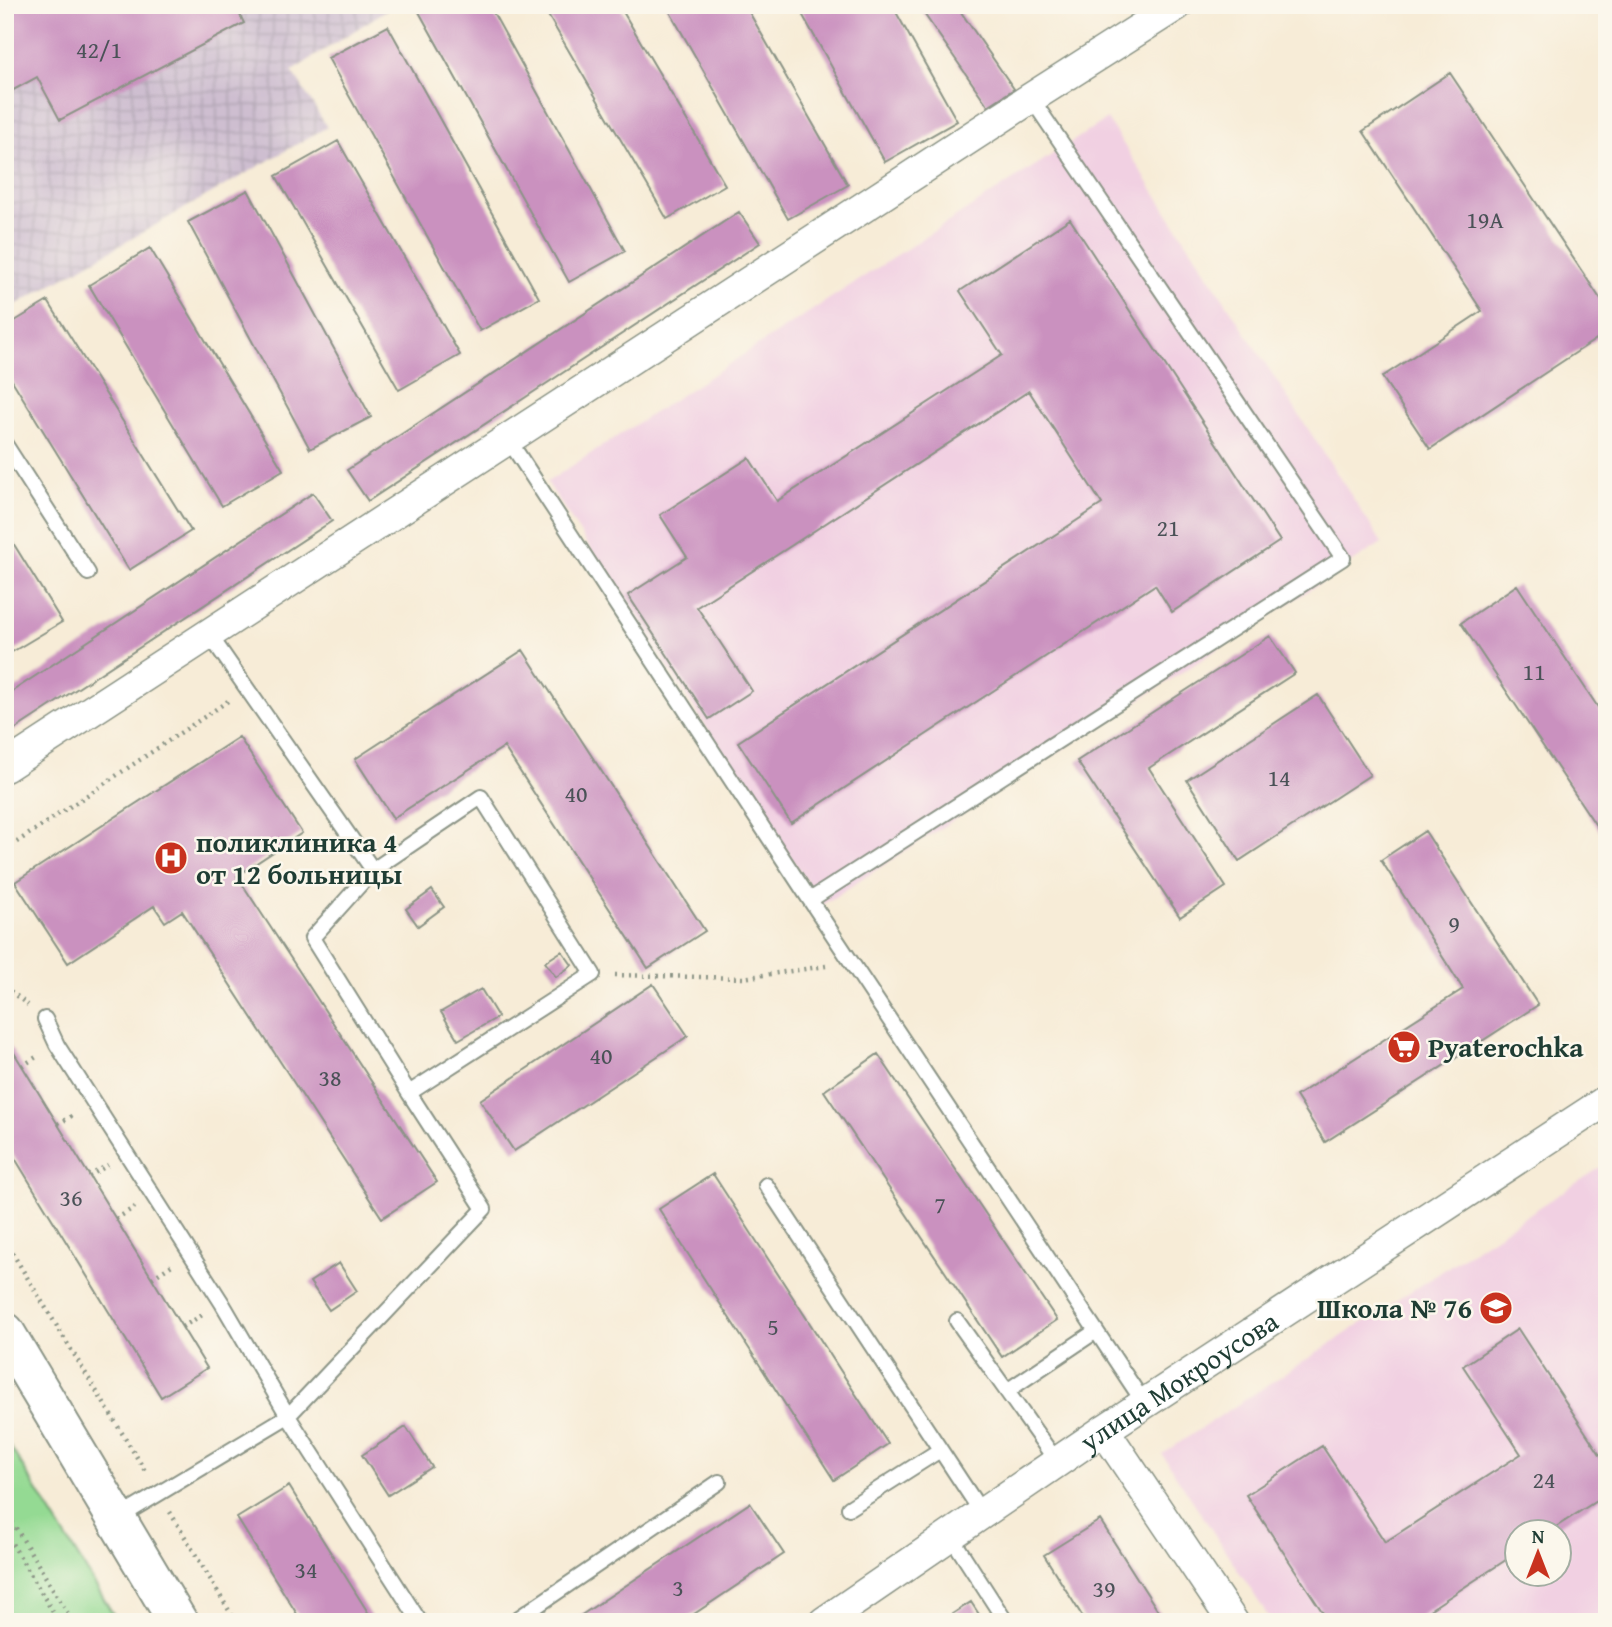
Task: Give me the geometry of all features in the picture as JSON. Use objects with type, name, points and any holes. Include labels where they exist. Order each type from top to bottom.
[{"type":"main road","points":[[5,1332],[178,1622]]},
{"type":"street","points":[[5,767],[1177,5]]},
{"type":"street","name":"улица Мокроусова","points":[[824,1622],[1144,1403],[1607,1100]]},
{"type":"street","points":[[1104,1430],[1233,1622]]},
{"type":"lane","points":[[810,900],[1343,558],[1031,98]]},
{"type":"lane","points":[[508,439],[1144,1403]]},
{"type":"lane","points":[[5,444],[88,573]]},
{"type":"lane","points":[[209,634],[373,870]]},
{"type":"lane","points":[[117,1519],[288,1416],[484,1209],[409,1093],[312,938],[373,870],[481,797],[593,975],[409,1093]]},
{"type":"lane","points":[[45,1019],[57,1045],[222,1303],[288,1416],[420,1622]]},
{"type":"lane","points":[[766,1185],[982,1513]]},
{"type":"lane","points":[[957,1321],[1057,1462]]},
{"type":"lane","points":[[1007,1391],[1096,1331]]},
{"type":"lane","points":[[849,1508],[940,1450]]},
{"type":"lane","points":[[513,1622],[719,1482]]},
{"type":"lane","points":[[950,1535],[1006,1622]]},
{"type":"path","points":[[5,850],[247,688]]},
{"type":"path","points":[[593,975],[743,978],[852,962]]},
{"type":"path","points":[[5,987],[45,1019]]},
{"type":"path","points":[[5,1241],[236,1622]]},
{"type":"path","points":[[5,1510],[73,1622]]},
{"type":"path","points":[[5,1532],[59,1622]]},
{"type":"shaded area","points":[[5,5],[394,5],[292,71],[327,127],[5,311]]},
{"type":"shaded area","points":[[1107,119],[1382,543],[822,905],[547,482]]},
{"type":"shaded area","name":"Школа № 76","points":[[1607,1163],[1607,1622],[1272,1622],[1162,1454]]},
{"type":"green space","points":[[5,1438],[118,1622],[5,1622]]},
{"type":"building","points":[[5,5],[235,5],[244,23],[60,120],[37,77],[6,94],[5,92]]},
{"type":"building","points":[[426,5],[489,5],[625,251],[569,282],[418,10]]},
{"type":"building","points":[[542,5],[619,5],[725,185],[667,219]]},
{"type":"building","points":[[666,5],[745,5],[848,185],[788,219]]},
{"type":"building","points":[[797,5],[892,5],[957,121],[885,162]]},
{"type":"building","points":[[918,5],[956,5],[1014,89],[988,106]]},
{"type":"building","points":[[388,26],[539,298],[480,331],[328,58]]},
{"type":"building","points":[[1450,73],[1607,309],[1607,332],[1430,449],[1382,377],[1482,311],[1363,131]]},
{"type":"building","points":[[338,141],[460,355],[399,390],[276,176]]},
{"type":"building","points":[[248,190],[371,417],[310,449],[188,222]]},
{"type":"building","points":[[739,212],[760,243],[368,501],[347,470]]},
{"type":"building","points":[[1070,219],[1280,541],[1172,612],[1155,585],[791,823],[738,742],[1102,504],[1029,391],[697,607],[752,691],[709,719],[628,595],[687,557],[660,515],[749,458],[777,501],[1002,355],[960,291]]},
{"type":"building","points":[[150,248],[283,470],[222,506],[89,285]]},
{"type":"building","points":[[48,301],[191,531],[129,570],[5,369],[5,327]]},
{"type":"building","points":[[313,493],[332,521],[5,736],[5,696]]},
{"type":"building","points":[[5,530],[62,622],[7,655],[5,652]]},
{"type":"building","points":[[1517,585],[1607,721],[1607,842],[1461,623]]},
{"type":"building","points":[[1270,636],[1295,673],[1149,768],[1226,887],[1180,917],[1077,761]]},
{"type":"building","points":[[523,650],[705,931],[648,968],[504,747],[393,818],[355,759]]},
{"type":"building","points":[[1318,695],[1370,775],[1239,861],[1187,780]]},
{"type":"building","points":[[239,737],[302,833],[237,876],[437,1182],[382,1218],[182,911],[165,922],[154,906],[68,963],[15,882]]},
{"type":"building","points":[[1425,831],[1538,1005],[1325,1142],[1296,1096],[1463,989],[1381,860]]},
{"type":"building","points":[[432,890],[444,907],[418,926],[406,909]]},
{"type":"building","points":[[562,951],[572,965],[556,977],[545,962]]},
{"type":"building","points":[[653,984],[688,1036],[514,1151],[480,1100]]},
{"type":"building","points":[[481,989],[498,1017],[458,1040],[441,1012]]},
{"type":"building","points":[[5,1038],[207,1368],[161,1397],[5,1142]]},
{"type":"building","points":[[878,1054],[1057,1320],[1002,1357],[824,1091]]},
{"type":"building","points":[[713,1174],[888,1444],[834,1480],[659,1209]]},
{"type":"building","points":[[339,1263],[357,1291],[329,1310],[310,1282]]},
{"type":"building","points":[[1518,1329],[1607,1465],[1607,1494],[1570,1518],[1504,1518],[1504,1561],[1411,1622],[1329,1622],[1246,1495],[1322,1446],[1385,1542],[1521,1454],[1463,1366]]},
{"type":"building","points":[[406,1427],[432,1467],[388,1495],[362,1455]]},
{"type":"building","points":[[289,1486],[374,1622],[302,1622],[237,1518]]},
{"type":"building","points":[[750,1503],[784,1554],[682,1622],[571,1622]]},
{"type":"building","points":[[1100,1520],[1165,1622],[1086,1622],[1044,1555]]},
{"type":"building","points":[[971,1602],[984,1622],[940,1622]]},
{"type":"place","name":"поликлиника 4 от 12 больницы","points":[[171,858]]},
{"type":"place","name":"Pyaterochka","points":[[1404,1047]]},
{"type":"place","name":"Школа № 76","points":[[1496,1308]]}]
